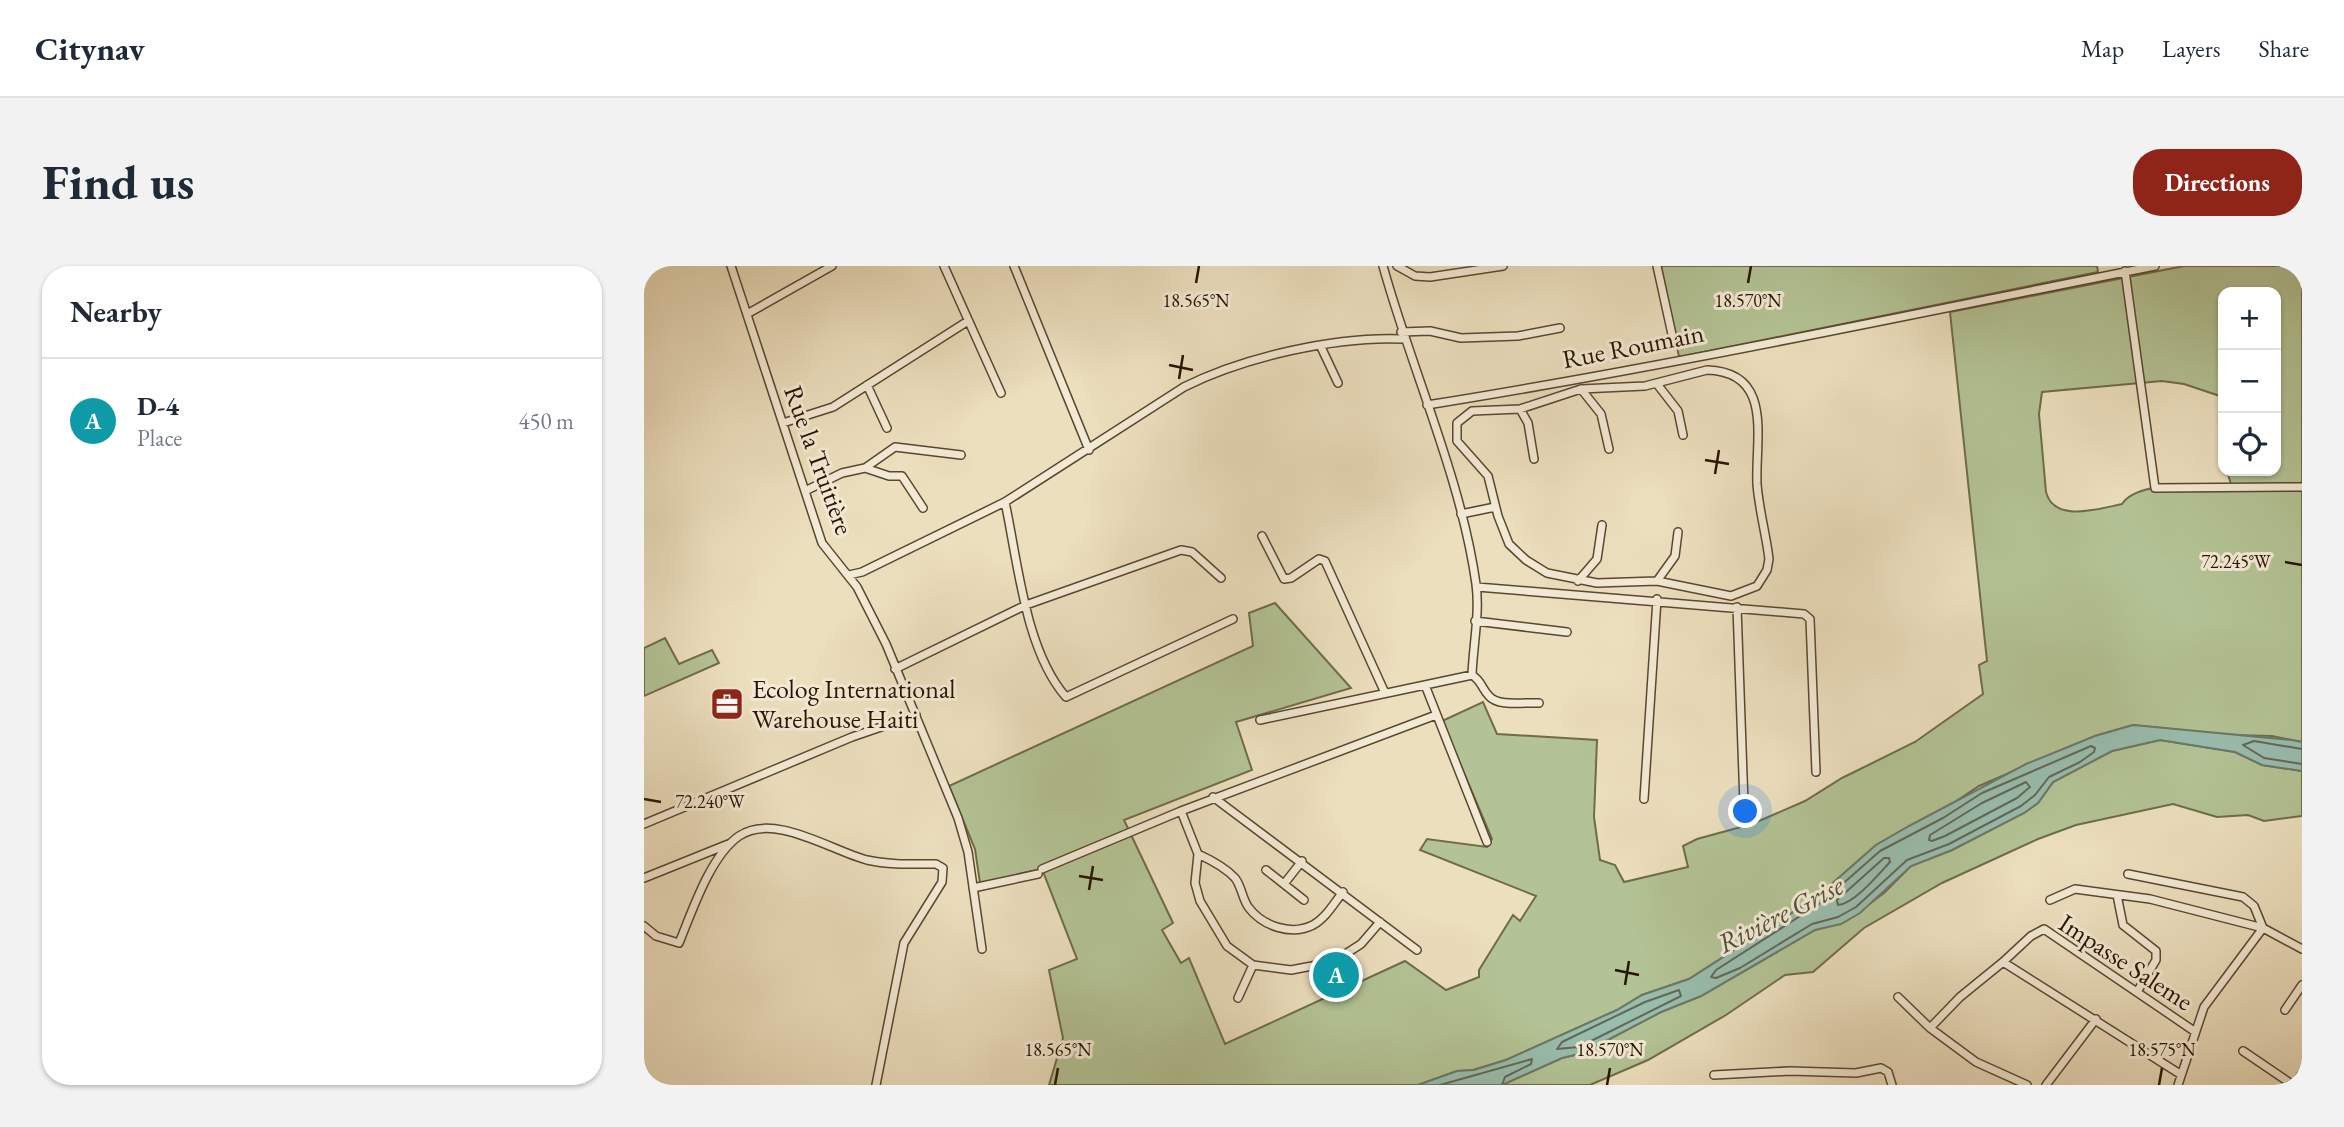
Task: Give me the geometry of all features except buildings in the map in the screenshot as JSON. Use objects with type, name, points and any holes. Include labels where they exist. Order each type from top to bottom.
[{"type":"street","name":"Rue la Truitière","points":[[731,266],[822,543],[849,575],[886,644],[968,852],[982,949]]},
{"type":"street","points":[[747,314],[832,266]]},
{"type":"street","points":[[944,266],[1001,393]]},
{"type":"street","points":[[1014,266],[1089,450]]},
{"type":"street","points":[[1383,266],[1402,335],[1461,514],[1476,587],[1472,675]]},
{"type":"street","points":[[1397,266],[1415,275],[1430,277],[1503,266]]},
{"type":"street","points":[[1657,266],[1674,340]]},
{"type":"street","name":"Rue Roumain","points":[[1427,405],[1858,327],[1970,301],[2155,266]]},
{"type":"street","points":[[2130,269],[2155,488],[2302,487]]},
{"type":"street","points":[[783,423],[833,407],[968,321]]},
{"type":"street","points":[[849,575],[862,572],[1005,502],[1184,387],[1210,374],[1367,338],[1430,331],[1461,338],[1518,337],[1560,328]]},
{"type":"street","points":[[1321,347],[1338,383]]},
{"type":"street","points":[[1707,370],[1730,373],[1748,387],[1757,405],[1757,485],[1769,559],[1763,579],[1740,595],[1731,596],[1657,581],[1616,584],[1578,582],[1547,573],[1526,560],[1509,544],[1488,476],[1461,448],[1455,432],[1457,423],[1472,411],[1520,409],[1581,389],[1657,384],[1707,370]]},
{"type":"street","points":[[1657,384],[1675,405],[1683,435]]},
{"type":"street","points":[[867,385],[887,428]]},
{"type":"street","points":[[1581,389],[1601,414],[1609,449]]},
{"type":"street","points":[[1520,409],[1528,423],[1534,459]]},
{"type":"street","points":[[805,491],[842,473],[864,468],[895,447],[961,455]]},
{"type":"street","points":[[864,468],[888,476],[902,476],[923,508]]},
{"type":"street","points":[[1005,502],[1026,605],[1041,655],[1064,696],[1069,698],[1233,619]]},
{"type":"street","points":[[1461,514],[1496,507]]},
{"type":"street","points":[[1578,582],[1597,559],[1602,525]]},
{"type":"street","points":[[1657,581],[1675,556],[1678,532]]},
{"type":"street","points":[[1262,536],[1284,579],[1291,578],[1319,559],[1325,561],[1385,693]]},
{"type":"street","points":[[895,669],[1026,605],[1186,549],[1221,578]]},
{"type":"street","points":[[1476,587],[1657,599],[1804,614],[1810,619],[1816,772]]},
{"type":"street","points":[[1644,799],[1657,599]]},
{"type":"street","points":[[1737,607],[1744,804]]},
{"type":"street","points":[[1475,621],[1567,632]]},
{"type":"street","points":[[1260,720],[1472,675],[1481,681],[1486,693],[1496,701],[1539,703]]},
{"type":"street","points":[[1424,685],[1487,842]]},
{"type":"street","points":[[644,824],[852,737],[916,715]]},
{"type":"street","points":[[973,888],[1040,871],[1213,797],[1436,715]]},
{"type":"street","points":[[1213,797],[1302,860],[1417,950]]},
{"type":"street","points":[[1181,811],[1198,853],[1195,883],[1200,901],[1227,946],[1253,965],[1291,970],[1333,962],[1361,944],[1380,922]]},
{"type":"street","points":[[644,926],[656,936],[679,943],[714,865],[739,835],[763,830],[785,830],[865,859],[936,864],[943,868],[943,882],[904,943],[876,1085]]},
{"type":"street","points":[[644,878],[734,842]]},
{"type":"street","points":[[1198,853],[1234,877],[1247,905],[1260,920],[1271,926],[1298,929],[1313,925],[1343,892]]},
{"type":"street","points":[[1284,884],[1302,860]]},
{"type":"street","points":[[1266,870],[1304,900]]},
{"type":"street","points":[[2128,874],[2243,898],[2254,906],[2263,928]]},
{"type":"street","points":[[2050,900],[2075,889],[2150,899],[2263,928],[2302,950]]},
{"type":"street","points":[[2118,895],[2123,925],[2156,951],[2156,960],[2137,992]]},
{"type":"street","points":[[2178,1085],[2204,1007],[2263,928]]},
{"type":"street","name":"Impasse Saleme","points":[[2003,961],[2031,936],[2044,929],[2194,1031]]},
{"type":"street","points":[[1930,1028],[1960,996],[2003,961],[2180,1074]]},
{"type":"street","points":[[1238,998],[1253,965]]},
{"type":"street","points":[[2286,1010],[2302,985]]},
{"type":"street","points":[[1898,997],[1930,1028],[1976,1062],[2007,1081],[2027,1085]]},
{"type":"street","points":[[2046,1085],[2096,1019]]},
{"type":"street","points":[[2243,1051],[2293,1085],[2302,1074]]},
{"type":"street","points":[[1714,1075],[1790,1071],[1856,1073],[1881,1068],[1888,1072],[1892,1085]]},
{"type":"shaded area","points":[[1661,266],[2097,266],[2098,272],[1679,357]]},
{"type":"shaded area","points":[[2184,266],[2302,266],[2302,742],[2272,736],[2230,735],[2133,725],[2095,736],[1979,786],[1940,812],[1876,845],[1818,896],[1689,979],[1642,995],[1617,1010],[1506,1060],[1473,1070],[1457,1071],[1418,1085],[1049,1085],[1063,1038],[1049,970],[1077,959],[1042,869],[980,883],[975,849],[949,786],[1253,646],[1249,613],[1275,603],[1351,688],[1236,722],[1252,770],[1124,820],[1173,923],[1162,930],[1181,963],[1189,958],[1225,1044],[1405,961],[1446,990],[1479,977],[1479,970],[1513,915],[1520,921],[1536,896],[1420,850],[1427,839],[1487,847],[1492,839],[1442,721],[1483,702],[1497,734],[1597,740],[1594,817],[1600,860],[1615,865],[1624,882],[1688,867],[1683,846],[1697,839],[1752,824],[1805,801],[1842,778],[1915,742],[1983,694],[1979,665],[1987,661],[1950,312]],"holes":[[[2218,287],[2281,287],[2281,476],[2229,476],[2231,484],[2156,487],[2130,496],[2122,504],[2090,511],[2067,511],[2058,508],[2046,492],[2039,414],[2042,392],[2162,381],[2184,384],[2218,395]]]},
{"type":"shaded area","points":[[665,638],[679,664],[712,650],[719,663],[644,696],[644,648]]},
{"type":"shaded area","points":[[2160,740],[2235,752],[2262,765],[2302,771],[2302,816],[2264,821],[2248,815],[2217,817],[2173,804],[2076,825],[2038,839],[1942,883],[1864,928],[1813,972],[1785,975],[1726,1015],[1648,1060],[1590,1085],[1502,1085],[1562,1058],[1583,1053],[1661,1012],[1701,996],[1815,930],[1846,921],[1884,893],[1911,866],[1952,850],[2024,813],[2038,803],[2053,782],[2112,751]]},
{"type":"water","points":[[2133,725],[2302,742],[2302,771],[2262,765],[2235,752],[2160,740],[2112,751],[2053,782],[2038,803],[2024,813],[1952,850],[1911,866],[1860,913],[1841,924],[1815,930],[1701,996],[1661,1012],[1583,1053],[1562,1058],[1502,1085],[1418,1085],[1457,1071],[1474,1070],[1506,1060],[1617,1010],[1642,995],[1689,979],[1818,896],[1876,845],[1909,826],[2026,764],[2095,736]]},
{"type":"place","name":"Ecolog International Warehouse Haiti","points":[[727,704]]},
{"type":"place","name":"D-4","points":[[1336,975]]},
{"type":"water label","name":"Rivière Grise","points":[[1780,914]]}]
